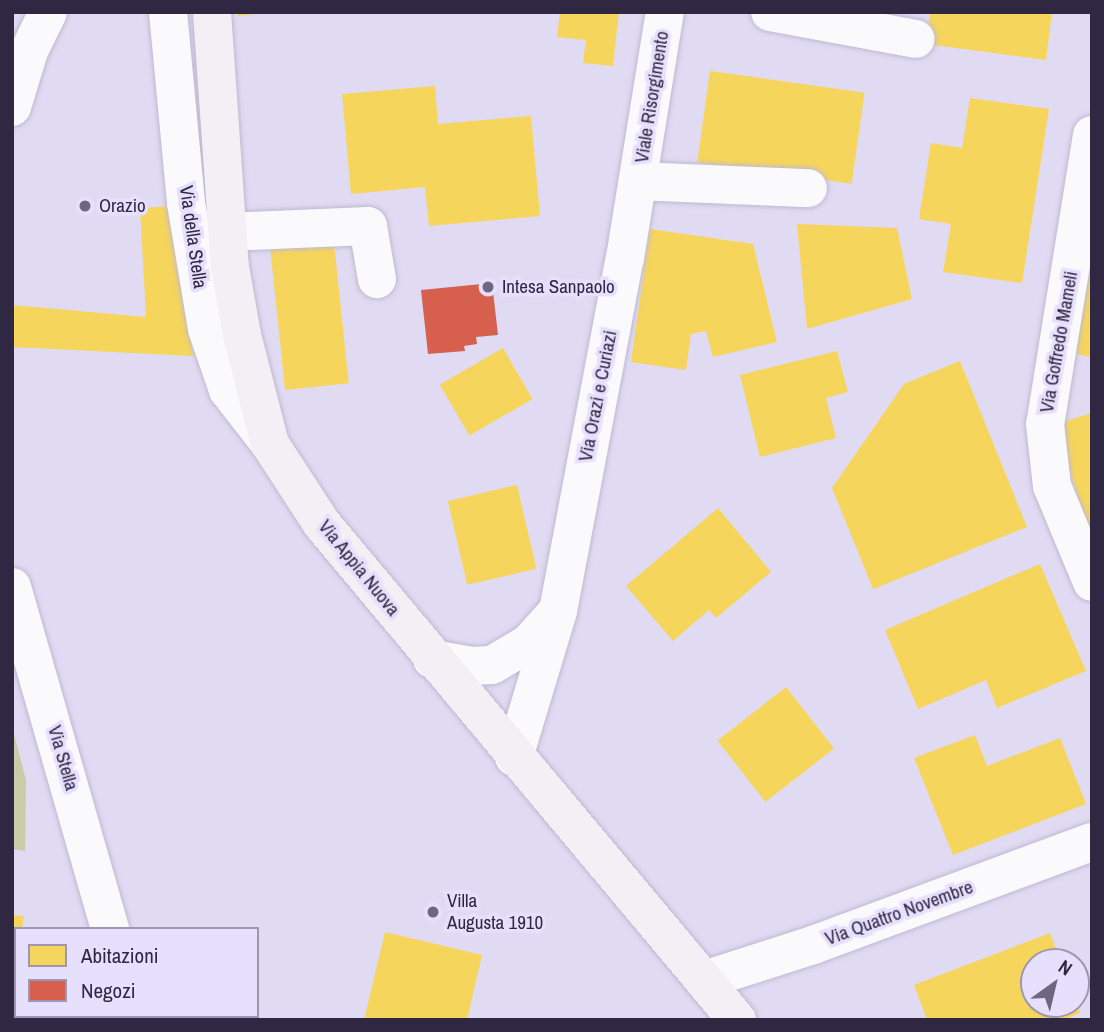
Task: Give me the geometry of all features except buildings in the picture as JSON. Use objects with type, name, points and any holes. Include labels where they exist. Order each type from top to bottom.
[{"type":"main road","name":"Via Appia Nuova","points":[[212,12],[226,232],[242,335],[270,444],[322,524],[432,659],[737,1020]]},
{"type":"street","points":[[12,107],[29,51],[48,12]]},
{"type":"street","name":"Via della Stella","points":[[168,12],[186,203],[206,326],[228,390],[270,444]]},
{"type":"street","name":"Viale Risorgimento","points":[[638,181],[665,12]]},
{"type":"street","points":[[770,12],[916,39]]},
{"type":"street","name":"Via Goffredo Mameli","points":[[1092,135],[1045,424],[1052,486],[1092,582]]},
{"type":"street","points":[[638,181],[808,188]]},
{"type":"street","name":"Via Orazi e Curiazi","points":[[514,757],[558,611],[638,181]]},
{"type":"street","points":[[226,232],[368,226],[377,279]]},
{"type":"street","name":"Via Stella","points":[[12,587],[109,927]]},
{"type":"street","points":[[432,659],[472,666],[492,665],[529,643],[558,611]]},
{"type":"street","name":"Via Quattro Novembre","points":[[704,980],[813,945],[1092,842]]},
{"type":"green space","points":[[12,726],[26,780],[25,851],[12,849]]},
{"type":"place","name":"Orazio","points":[[85,206]]},
{"type":"place","name":"Intesa Sanpaolo","points":[[488,287]]},
{"type":"place","name":"Villa Augusta 1910","points":[[433,912]]}]
